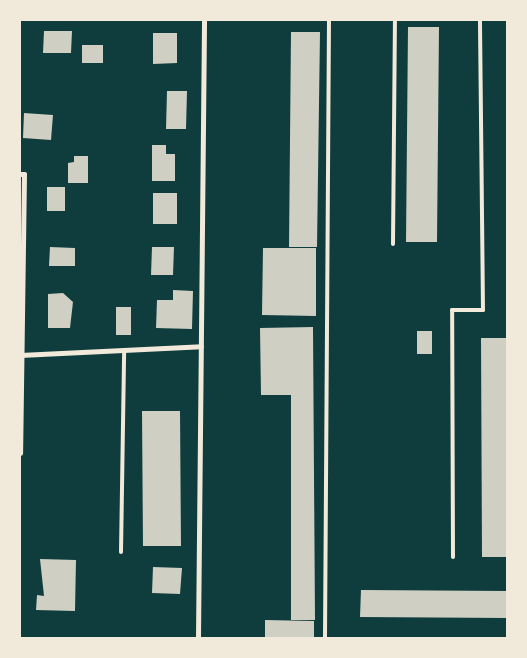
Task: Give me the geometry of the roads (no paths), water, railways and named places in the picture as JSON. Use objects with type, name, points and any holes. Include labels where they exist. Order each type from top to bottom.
[{"type":"street","points":[[198,638],[204,20]]},
{"type":"street","points":[[20,453],[22,174]]},
{"type":"street","points":[[21,354],[201,346]]},
{"type":"lane","points":[[325,638],[329,20]]},
{"type":"lane","points":[[394,244],[395,20]]},
{"type":"lane","points":[[453,557],[452,310],[483,310],[480,20]]},
{"type":"lane","points":[[121,552],[124,350]]}]
